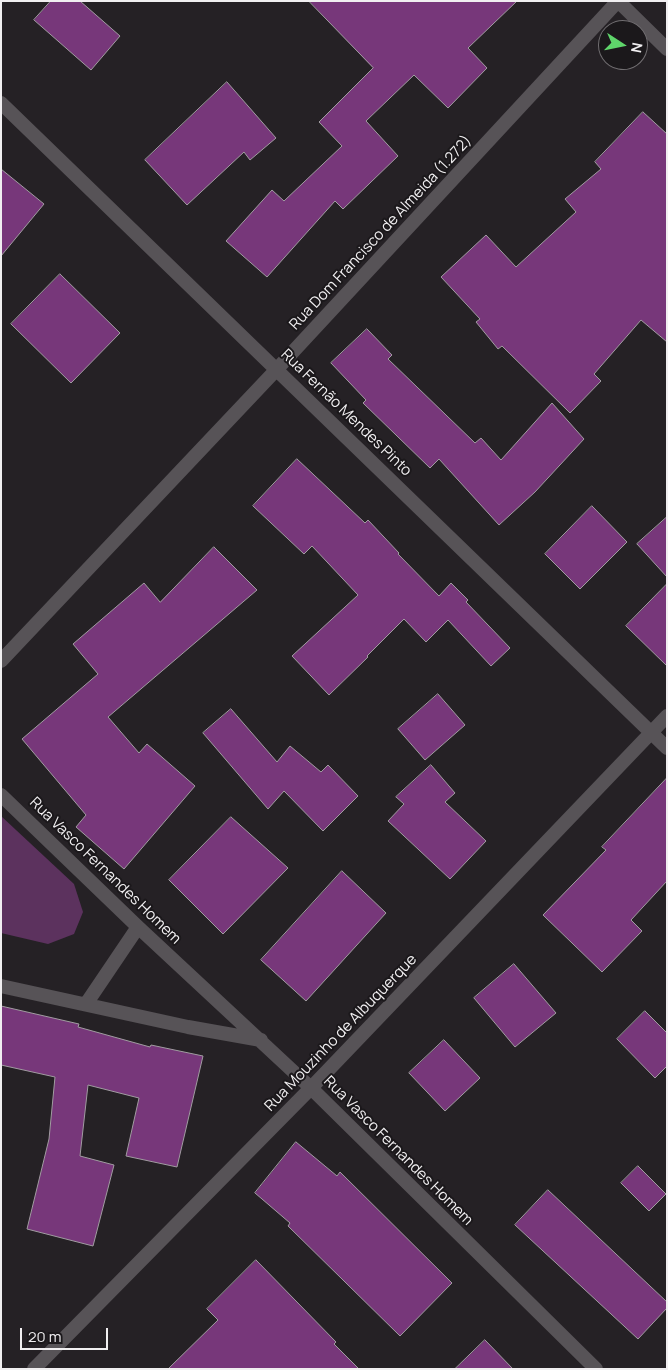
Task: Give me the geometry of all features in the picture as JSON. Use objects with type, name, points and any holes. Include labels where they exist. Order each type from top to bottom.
[{"type":"street","points":[[618,1],[667,49]]},
{"type":"street","name":"Rua Dom Francisco de Almeida (1.272)","points":[[1,661],[277,369],[618,1]]},
{"type":"street","name":"Rua Fernão Mendes Pinto","points":[[1,103],[667,748]]},
{"type":"street","name":"Rua Mouzinho de Albuquerque","points":[[34,1369],[311,1088],[667,716]]},
{"type":"street","name":"Rua Vasco Fernandes Homem","points":[[1,794],[138,926],[311,1088],[596,1369]]},
{"type":"street","points":[[86,1004],[138,926]]},
{"type":"street","points":[[1,986],[188,1027],[262,1041]]},
{"type":"shaded area","points":[[1,816],[74,884],[83,912],[74,934],[48,944],[1,933]]},
{"type":"building","points":[[51,1],[80,1],[120,36],[91,70],[34,20]]},
{"type":"building","points":[[309,1],[517,1],[468,48],[487,68],[448,108],[414,75],[366,121],[398,156],[343,209],[335,201],[267,277],[226,241],[272,190],[284,201],[342,146],[319,122],[373,68]]},
{"type":"building","points":[[227,82],[276,138],[250,160],[244,152],[187,205],[145,160]]},
{"type":"building","points":[[643,112],[667,134],[667,342],[641,320],[594,374],[601,381],[570,413],[502,346],[498,349],[476,322],[480,319],[441,277],[486,235],[516,267],[576,212],[565,199],[601,169],[595,162]]},
{"type":"building","points":[[1,169],[44,204],[1,256]]},
{"type":"building","points":[[60,274],[120,333],[71,383],[11,324]]},
{"type":"building","points":[[367,329],[392,355],[388,359],[475,443],[481,438],[501,460],[552,403],[584,439],[535,492],[499,525],[439,459],[430,468],[363,403],[366,400],[331,363]]},
{"type":"building","points":[[297,459],[365,523],[368,520],[439,596],[451,583],[468,600],[466,602],[510,648],[491,666],[448,620],[426,642],[404,619],[329,695],[292,656],[358,595],[312,546],[304,554],[253,506]]},
{"type":"building","points":[[592,506],[627,542],[580,589],[545,554]]},
{"type":"building","points":[[667,517],[667,577],[637,544]]},
{"type":"building","points":[[214,547],[257,590],[108,717],[139,753],[147,744],[195,786],[124,869],[76,827],[86,815],[22,739],[98,674],[73,644],[144,583],[160,602]]},
{"type":"building","points":[[667,584],[667,666],[626,626]]},
{"type":"building","points":[[438,694],[465,725],[425,760],[398,729]]},
{"type":"building","points":[[231,709],[277,762],[290,746],[321,772],[328,765],[358,796],[323,831],[284,791],[268,809],[203,733]]},
{"type":"building","points":[[431,765],[455,793],[445,802],[486,841],[450,879],[388,821],[404,804],[396,797]]},
{"type":"building","points":[[667,778],[667,881],[631,920],[642,931],[602,972],[543,915],[606,850],[602,847]]},
{"type":"building","points":[[231,817],[288,868],[223,934],[169,880]]},
{"type":"building","points":[[342,871],[386,913],[306,1001],[261,960]]},
{"type":"building","points":[[514,964],[556,1013],[515,1047],[474,998]]},
{"type":"building","points":[[1,1006],[79,1024],[78,1027],[150,1047],[151,1045],[203,1056],[177,1167],[126,1156],[139,1098],[88,1085],[80,1156],[114,1165],[93,1246],[27,1229],[49,1139],[55,1077],[1,1065]]},
{"type":"building","points":[[645,1011],[667,1033],[667,1066],[655,1078],[617,1039]]},
{"type":"building","points":[[444,1040],[480,1078],[445,1111],[409,1073]]},
{"type":"building","points":[[296,1142],[337,1176],[340,1172],[452,1283],[400,1336],[288,1226],[290,1223],[255,1193]]},
{"type":"building","points":[[638,1166],[666,1194],[649,1211],[621,1183]]},
{"type":"building","points":[[548,1190],[667,1302],[667,1308],[638,1339],[515,1225]]},
{"type":"building","points":[[256,1260],[336,1342],[334,1344],[359,1369],[168,1369],[218,1320],[207,1309]]},
{"type":"building","points":[[485,1340],[513,1369],[455,1369]]}]
